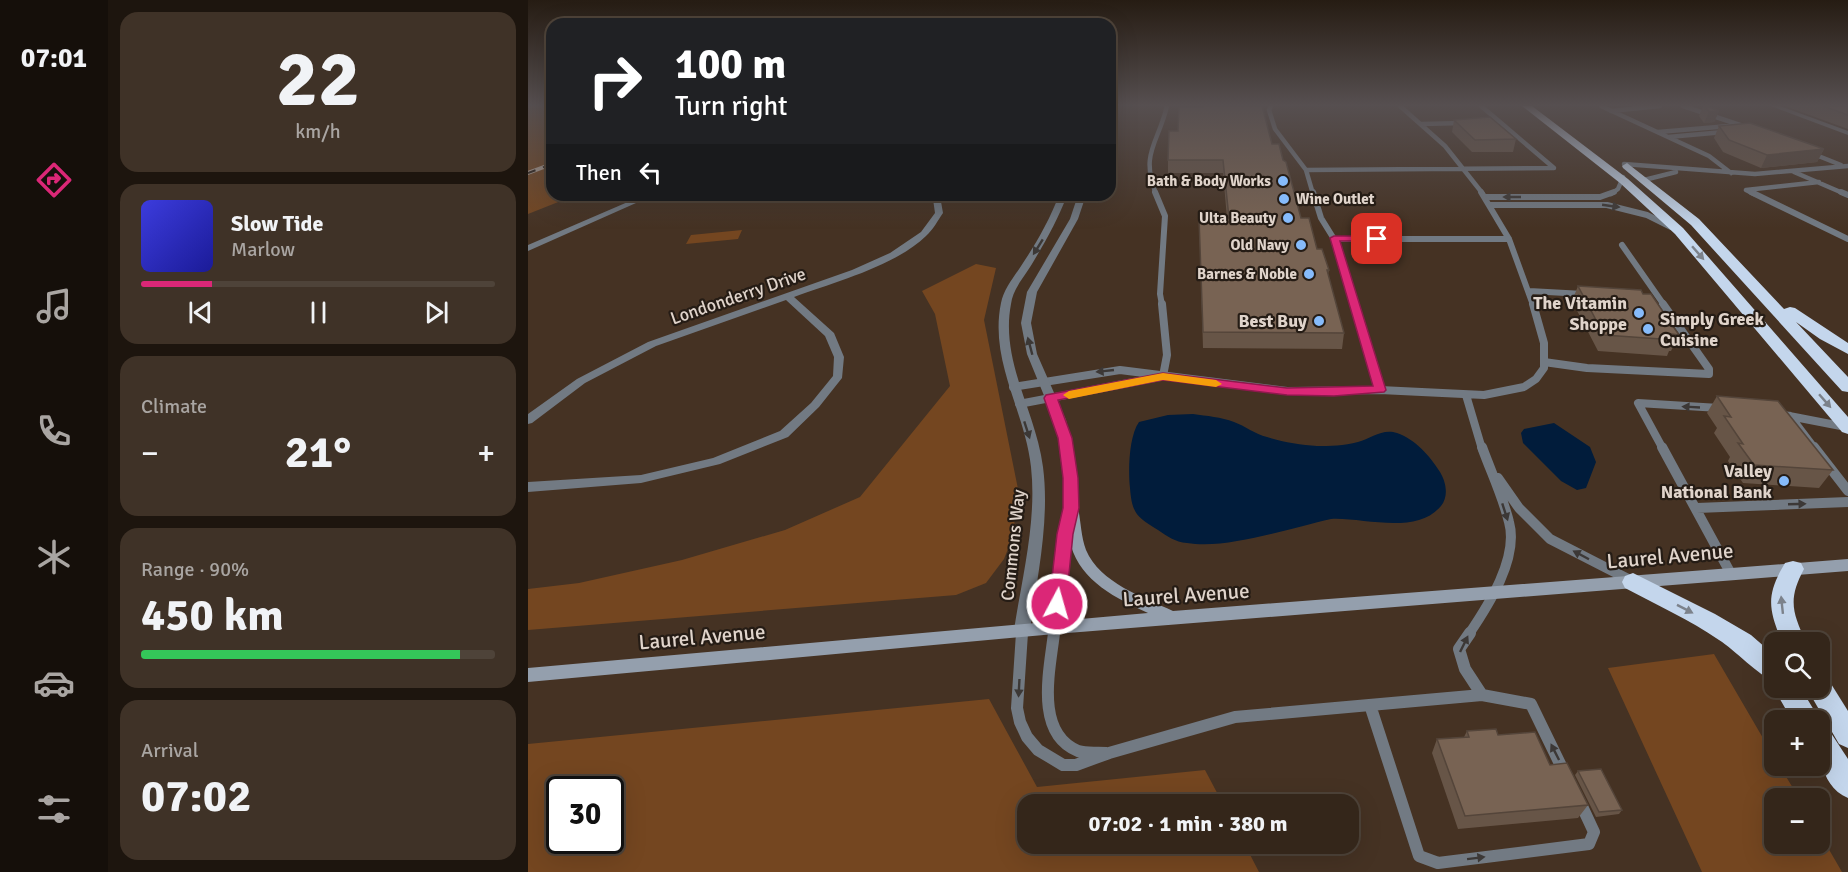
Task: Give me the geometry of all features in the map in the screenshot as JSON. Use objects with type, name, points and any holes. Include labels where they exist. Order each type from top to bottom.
[{"type":"highway","points":[[1587,147],[1623,171],[1644,180],[1695,222],[1848,387]]},
{"type":"highway","points":[[1594,147],[1623,171],[1679,231],[1847,428]]},
{"type":"highway","points":[[1738,266],[1777,302],[1825,336],[1848,349]]},
{"type":"highway","points":[[1789,632],[1779,600],[1783,584],[1793,569]]},
{"type":"highway","points":[[1633,582],[1725,630],[1748,645],[1764,660]]},
{"type":"highway","points":[[1826,698],[1848,735]]},
{"type":"highway","points":[[1830,755],[1848,784]]},
{"type":"main road","points":[[1071,508],[1080,551],[1100,577],[1116,589],[1173,619]]},
{"type":"main road","name":"Laurel Avenue","points":[[528,675],[1055,627],[1846,566]]},
{"type":"street","points":[[528,248],[636,201]]},
{"type":"street","name":"Londonderry Drive","points":[[528,420],[581,381],[652,344],[855,272],[893,255],[924,234],[939,213],[938,201]]},
{"type":"street","name":"Commons Way","points":[[1022,630],[1037,530],[1038,482],[1033,446],[1013,387],[1003,338],[1006,302],[1048,231],[1060,201]]},
{"type":"street","points":[[1055,627],[1065,534],[1071,508],[1069,456],[1060,420],[1043,381],[1027,334],[1027,312],[1032,292],[1074,219],[1080,201]]},
{"type":"street","points":[[528,487],[641,479],[716,461],[784,434],[814,405],[838,376],[839,357],[830,335],[788,296]]},
{"type":"lane","points":[[1152,147],[1148,174],[1165,216],[1160,294],[1165,317],[1167,355],[1163,376]]},
{"type":"lane","points":[[1288,147],[1306,170],[1321,218],[1334,238],[1380,390]]},
{"type":"lane","points":[[1013,387],[1120,370],[1287,391],[1380,390],[1484,395],[1524,387],[1536,380],[1544,368],[1544,343],[1529,291],[1509,239],[1490,205],[1466,170],[1446,147]]},
{"type":"lane","points":[[1306,170],[1554,168],[1529,147]]},
{"type":"lane","points":[[1688,147],[1718,161],[1731,172]]},
{"type":"lane","points":[[1804,150],[1846,166]]},
{"type":"lane","points":[[1485,197],[1600,197],[1612,195],[1621,187],[1623,171],[1694,170],[1764,174],[1846,166]]},
{"type":"lane","points":[[1644,180],[1667,173],[1694,170]]},
{"type":"lane","points":[[1793,171],[1848,195]]},
{"type":"lane","points":[[1819,182],[1746,190],[1848,239]]},
{"type":"lane","points":[[1490,205],[1607,205],[1647,215],[1679,231]]},
{"type":"lane","points":[[1334,238],[1509,239]]},
{"type":"lane","points":[[1544,362],[1587,368],[1709,374],[1709,369],[1622,245]]},
{"type":"lane","points":[[1529,291],[1589,295]]},
{"type":"lane","points":[[1648,298],[1660,298]]},
{"type":"lane","points":[[1019,404],[1163,376]]},
{"type":"lane","points":[[1466,394],[1473,424],[1509,524],[1512,543],[1496,593],[1459,649],[1465,669],[1482,695]]},
{"type":"lane","points":[[1730,409],[1638,403],[1731,574]]},
{"type":"lane","points":[[1773,413],[1847,428]]},
{"type":"lane","points":[[1790,416],[1848,490]]},
{"type":"lane","points":[[1485,457],[1519,508],[1550,539],[1633,582]]},
{"type":"lane","points":[[1697,508],[1848,502]]},
{"type":"lane","points":[[1055,627],[1049,715],[1054,729],[1065,743],[1078,751],[1109,753]]},
{"type":"lane","points":[[1022,630],[1017,708],[1027,737],[1038,750],[1064,765],[1076,765],[1109,753],[1235,717],[1482,695],[1531,704],[1594,832],[1590,844],[1438,863],[1419,856],[1370,705]]},
{"type":"shaded area","points":[[528,147],[546,147],[546,201],[561,201],[528,214]]},
{"type":"shaded area","points":[[742,230],[738,239],[686,244],[691,235]]},
{"type":"shaded area","points":[[976,264],[996,268],[984,320],[1018,489],[1013,536],[1004,559],[986,583],[956,595],[528,630],[528,589],[579,583],[682,560],[785,530],[860,497],[950,386],[935,314],[922,291]]},
{"type":"shaded area","points":[[1714,654],[1764,740],[1764,776],[1786,776],[1793,788],[1764,788],[1764,854],[1830,854],[1830,851],[1842,872],[1702,872],[1608,668]]},
{"type":"shaded area","points":[[989,699],[1037,787],[1205,770],[1218,794],[1017,794],[1017,854],[1250,854],[1259,872],[528,872],[528,744]]},
{"type":"water","points":[[1193,414],[1229,420],[1273,439],[1311,446],[1348,444],[1382,433],[1397,433],[1416,444],[1432,460],[1444,480],[1445,498],[1441,506],[1430,515],[1403,523],[1331,519],[1239,541],[1203,544],[1179,541],[1145,522],[1137,514],[1132,504],[1129,463],[1133,436],[1139,422],[1168,415]]},
{"type":"water","points":[[1554,423],[1590,447],[1596,462],[1586,488],[1577,490],[1561,481],[1523,443],[1521,433],[1524,429]]},
{"type":"building","points":[[1168,147],[1280,147],[1301,218],[1309,218],[1317,249],[1322,249],[1344,333],[1203,332],[1199,218],[1229,218],[1223,160],[1168,160]]},
{"type":"building","points":[[1746,147],[1817,147],[1824,149],[1767,155]]},
{"type":"building","points":[[1578,286],[1641,290],[1643,294],[1651,294],[1679,335],[1671,334],[1675,340],[1604,335]]},
{"type":"building","points":[[1717,396],[1778,401],[1833,470],[1754,465],[1738,443],[1743,444],[1724,416],[1731,417]]},
{"type":"building","points":[[1496,729],[1498,735],[1535,732],[1550,765],[1567,763],[1588,805],[1465,816],[1437,739],[1469,737],[1467,731]]},
{"type":"building","points":[[1601,769],[1622,810],[1599,812],[1578,771]]},
{"type":"railway","points":[[528,173],[546,166]]},
{"type":"slow traffic","points":[[1069,395],[1163,376],[1216,384]]},
{"type":"place","name":"Bath & Body Works","points":[[1283,181]]},
{"type":"place","name":"Wine Outlet","points":[[1284,199]]},
{"type":"place","name":"Ulta Beauty","points":[[1288,218]]},
{"type":"place","name":"Old Navy","points":[[1301,245]]},
{"type":"place","name":"Barnes & Noble","points":[[1309,274]]},
{"type":"place","name":"The Vitamin Shoppe","points":[[1639,313]]},
{"type":"place","name":"Best Buy","points":[[1319,321]]},
{"type":"place","name":"Simply Greek Cuisine","points":[[1648,329]]},
{"type":"place","name":"Valley National Bank","points":[[1784,481]]},
{"type":"route","points":[[1057,604],[1065,534],[1071,508],[1071,478],[1065,438],[1051,398],[1163,376],[1287,391],[1380,390],[1334,238],[1377,239]]}]
